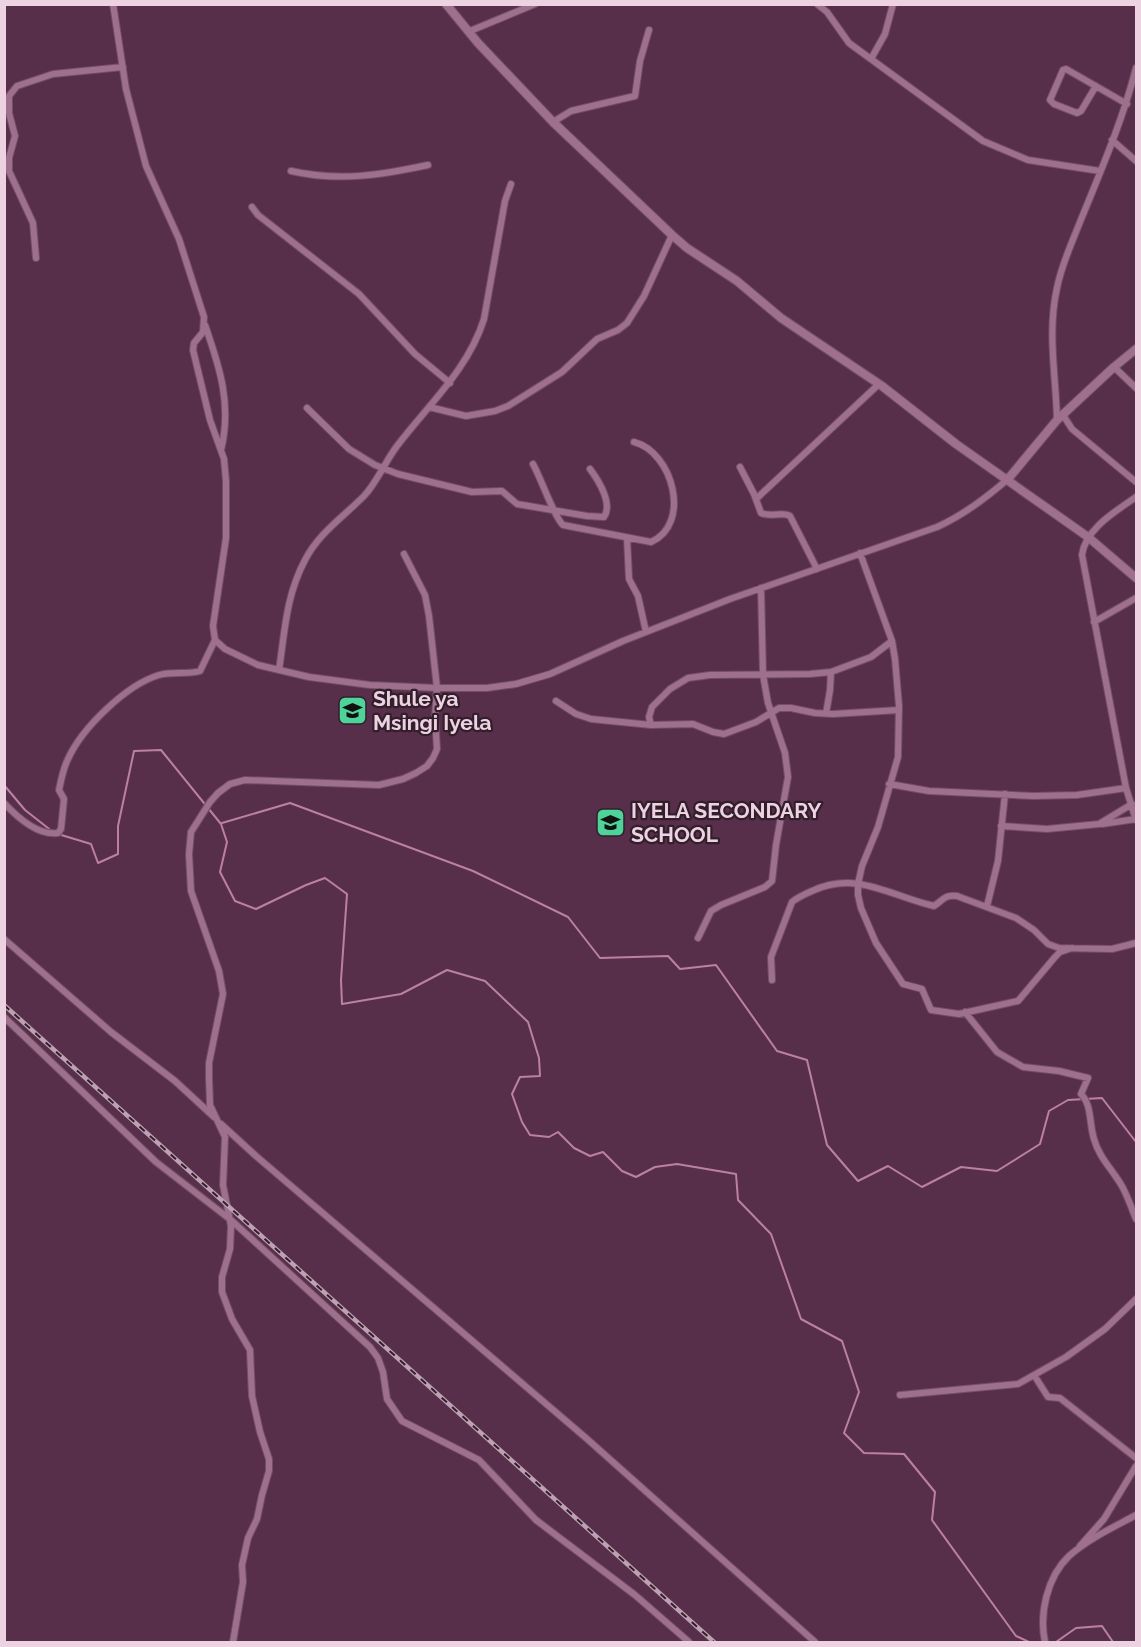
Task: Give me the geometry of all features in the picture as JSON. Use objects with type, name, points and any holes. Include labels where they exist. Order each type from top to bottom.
[{"type":"street","points":[[113,4],[126,89],[146,166],[180,239],[226,399],[227,419],[221,452]]},
{"type":"street","points":[[446,4],[553,122],[687,248],[738,281],[789,324],[879,384],[956,444],[1088,537],[1137,578]]},
{"type":"street","points":[[470,31],[536,4]]},
{"type":"street","points":[[817,4],[827,12],[849,43],[983,141],[1028,160],[1100,171]]},
{"type":"street","points":[[871,59],[885,34],[893,4]]},
{"type":"street","points":[[553,122],[571,111],[635,96],[640,61],[649,30]]},
{"type":"street","points":[[36,258],[33,223],[9,171],[9,158],[15,136],[9,113],[9,96],[17,86],[53,74],[123,67]]},
{"type":"street","points":[[1137,68],[1127,104],[1067,253],[1056,288],[1052,325],[1060,418],[1137,482]]},
{"type":"street","points":[[1096,86],[1077,113],[1054,104],[1050,100],[1062,72],[1066,69],[1096,86],[1127,104]]},
{"type":"street","points":[[1112,140],[1137,161]]},
{"type":"street","points":[[291,171],[316,176],[345,177],[383,175],[428,165]]},
{"type":"street","points":[[279,670],[289,599],[306,559],[332,525],[365,495],[382,468],[450,383],[472,349],[484,319],[505,201],[511,184]]},
{"type":"street","points":[[252,207],[258,215],[359,294],[415,354],[450,383]]},
{"type":"street","points":[[429,407],[466,416],[495,411],[508,406],[562,372],[591,343],[627,323],[644,296],[672,235]]},
{"type":"street","points":[[4,803],[33,828],[47,833],[58,832],[61,829],[64,806],[64,799],[59,790],[63,774],[71,752],[89,729],[113,704],[146,681],[161,674],[200,671],[215,640],[213,626],[226,538],[226,481],[221,452],[194,357],[193,346],[203,332],[204,322]]},
{"type":"street","points":[[215,640],[225,649],[248,661],[279,670],[370,685],[486,688],[533,680],[646,632],[960,516],[984,500],[1008,479],[1060,418],[1114,367],[1137,349]]},
{"type":"street","points":[[1114,367],[1137,388]]},
{"type":"street","points":[[756,499],[879,384]]},
{"type":"street","points":[[307,408],[363,460],[425,482],[472,492],[502,491],[517,504],[595,517],[606,515],[603,491],[590,469]]},
{"type":"street","points":[[533,464],[557,518],[563,525],[647,542],[654,541],[667,527],[674,508],[674,495],[669,474],[648,448],[634,442]]},
{"type":"street","points":[[740,468],[760,511],[764,514],[790,516],[817,569]]},
{"type":"street","points":[[1001,826],[1047,829],[1136,820],[1126,788],[1082,555],[1083,545],[1088,537],[1137,496]]},
{"type":"street","points":[[627,538],[629,579],[638,596],[646,632]]},
{"type":"street","points":[[860,553],[892,640],[898,710],[898,757],[889,784],[884,810],[862,866],[858,884],[861,908],[882,955],[903,984],[922,988],[931,1010],[953,1014],[1018,1001],[1060,952],[1072,948]]},
{"type":"street","points":[[233,1642],[243,1582],[242,1565],[248,1538],[257,1519],[269,1466],[269,1455],[260,1432],[252,1396],[250,1350],[232,1319],[222,1292],[222,1276],[231,1244],[231,1220],[224,1185],[226,1143],[210,1104],[209,1063],[223,994],[216,961],[191,891],[190,832],[210,802],[230,784],[245,780],[379,785],[403,779],[428,766],[437,749],[435,717],[437,688],[427,602],[404,554]]},
{"type":"street","points":[[698,938],[711,912],[721,905],[765,887],[772,881],[788,777],[785,753],[771,712],[763,675],[761,588]]},
{"type":"street","points":[[1094,622],[1137,598]]},
{"type":"street","points":[[651,725],[649,714],[652,707],[670,689],[688,678],[710,675],[831,672],[872,657],[892,640]]},
{"type":"street","points":[[826,714],[831,672]]},
{"type":"street","points":[[556,701],[576,714],[591,719],[651,725],[693,724],[724,734],[756,722],[779,708],[826,714],[898,710]]},
{"type":"street","points":[[889,784],[929,791],[1053,797],[1101,793],[1126,788]]},
{"type":"street","points":[[987,906],[998,861],[1005,794]]},
{"type":"street","points":[[1099,824],[1132,804]]},
{"type":"street","points":[[772,980],[771,957],[792,902],[824,886],[839,882],[884,890],[931,906],[935,906],[949,895],[987,906],[1025,924],[1053,946],[1112,949],[1137,943]]},
{"type":"street","points":[[4,939],[111,1032],[175,1081],[256,1156],[595,1446],[815,1642]]},
{"type":"street","points":[[965,1012],[997,1052],[1023,1068],[1059,1071],[1088,1078],[1081,1094],[1089,1104],[1088,1116],[1093,1138],[1104,1160],[1123,1188],[1137,1219]]},
{"type":"street","points":[[4,1017],[156,1161],[231,1220],[370,1347],[383,1371],[387,1399],[402,1421],[479,1460],[536,1520],[635,1595],[688,1642]]},
{"type":"street","points":[[900,1395],[951,1388],[1014,1385],[1066,1357],[1137,1299]]},
{"type":"street","points":[[1034,1376],[1048,1397],[1060,1398],[1137,1458]]},
{"type":"street","points":[[1079,1549],[1082,1542],[1104,1519],[1137,1466]]},
{"type":"street","points":[[1045,1642],[1042,1619],[1048,1592],[1064,1562],[1079,1549],[1137,1515]]},
{"type":"waterway","points":[[58,834],[91,844],[98,863],[118,854],[118,826],[134,751],[161,750],[221,824],[227,842],[220,872],[235,901],[256,909],[325,878],[347,894],[341,980],[342,1004],[401,994],[447,970],[485,981],[528,1022],[539,1058],[540,1076],[520,1077],[512,1094],[522,1122],[530,1135],[549,1137],[558,1132],[574,1148],[590,1156],[603,1152],[622,1171],[636,1177],[655,1167],[677,1164],[736,1174],[738,1200],[771,1234],[801,1319],[842,1341],[859,1392],[844,1433],[864,1453],[904,1454],[935,1492],[932,1520],[1016,1636],[1029,1642]]},
{"type":"waterway","points":[[4,785],[25,810],[53,832]]},
{"type":"waterway","points":[[222,823],[290,803],[473,871],[568,917],[600,958],[668,956],[680,969],[716,965],[777,1051],[807,1060],[827,1145],[858,1181],[888,1166],[922,1187],[961,1167],[997,1171],[1040,1144],[1049,1111],[1068,1100],[1102,1098],[1136,1142]]},
{"type":"waterway","points":[[1056,1642],[1076,1628],[1102,1626],[1113,1642]]},
{"type":"railway","points":[[4,1005],[714,1642]]},
{"type":"place","name":"Shule ya Msingi Iyela","points":[[352,711]]},
{"type":"place","name":"IYELA SECONDARY SCHOOL","points":[[610,823]]}]
